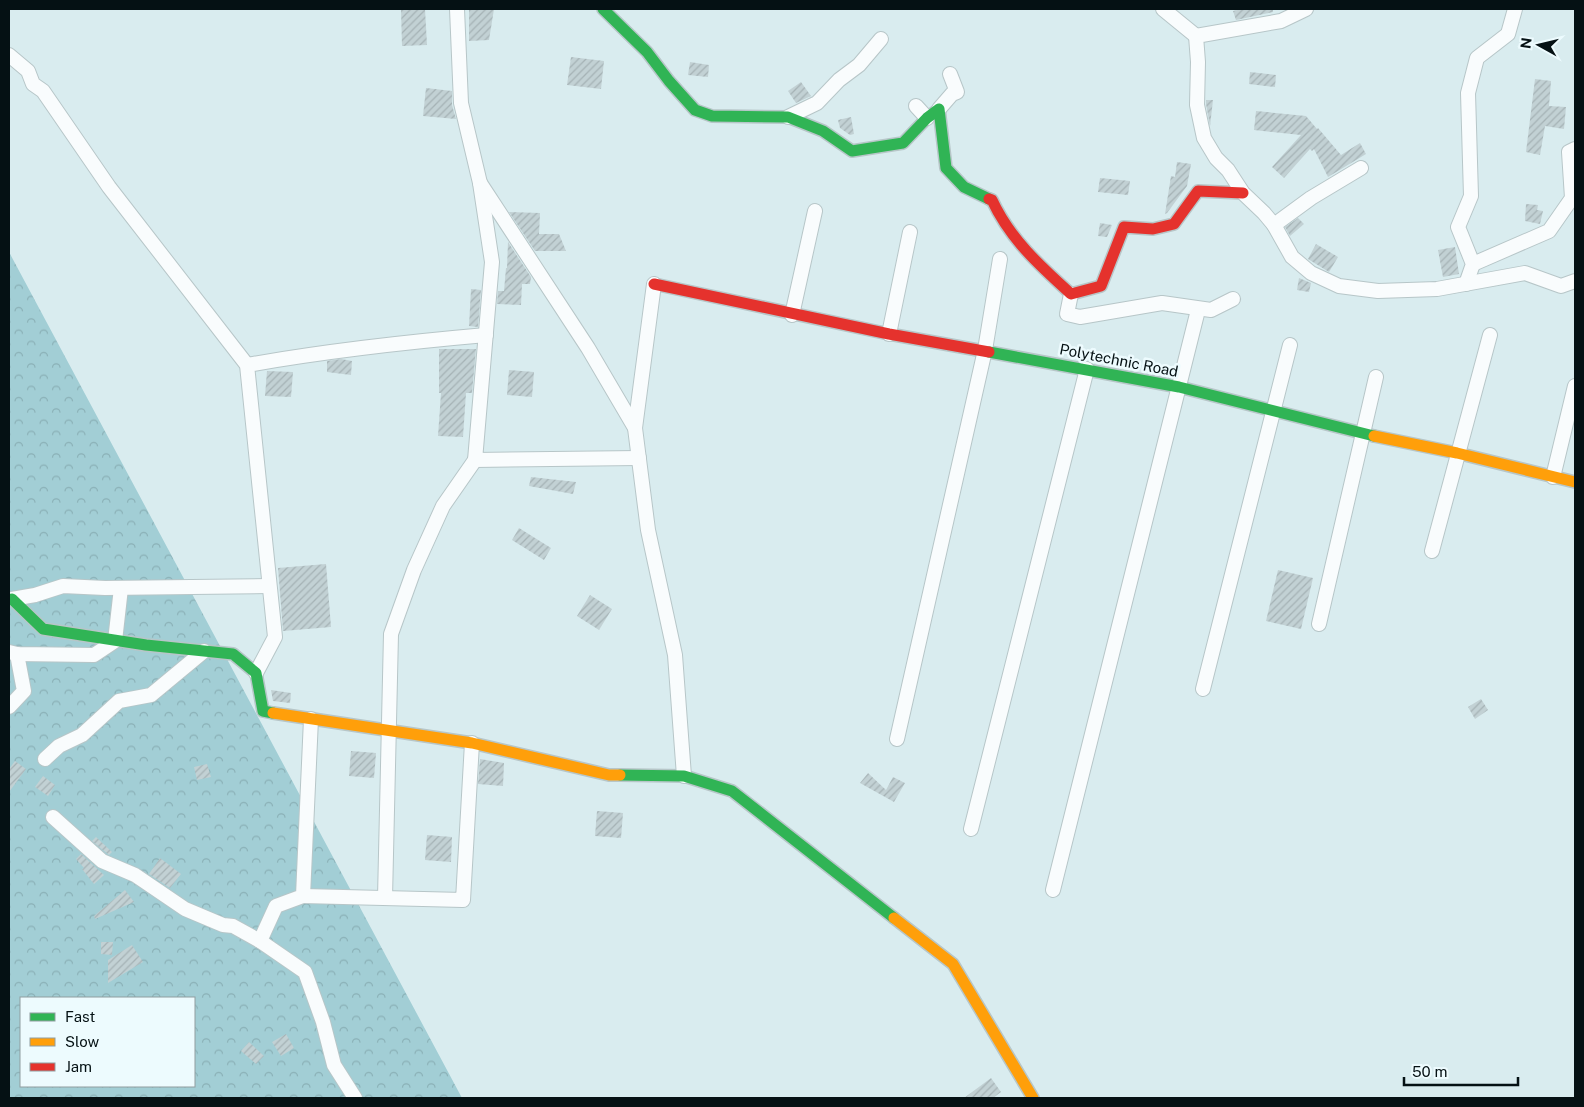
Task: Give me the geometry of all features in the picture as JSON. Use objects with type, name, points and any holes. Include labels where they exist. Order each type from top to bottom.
[{"type":"street","points":[[385,898],[391,634],[414,570],[444,506],[474,460],[492,262],[480,183],[461,103],[457,9]]},
{"type":"street","points":[[604,9],[647,52],[694,110],[712,116],[788,117],[823,131],[852,151],[903,143],[952,94],[957,92],[950,74]]},
{"type":"street","points":[[1163,9],[1196,36],[1198,62],[1197,105],[1204,138],[1216,158],[1228,170],[1243,193],[1274,224],[1292,257],[1311,274],[1339,286],[1378,291],[1437,289],[1525,273],[1561,286],[1575,281]]},
{"type":"street","points":[[1196,36],[1281,21],[1306,9]]},
{"type":"street","points":[[1466,284],[1473,264],[1458,227],[1471,196],[1468,92],[1477,58],[1508,34],[1515,9]]},
{"type":"street","points":[[788,117],[817,103],[839,80],[859,65],[881,39]]},
{"type":"street","points":[[9,55],[28,71],[34,84],[43,90],[109,187],[247,366],[274,637],[256,674],[263,711],[472,743],[609,775],[684,776],[732,791],[953,964],[1033,1098]]},
{"type":"street","points":[[916,106],[927,118]]},
{"type":"street","points":[[939,109],[946,168],[964,187],[992,200],[998,216],[1037,264],[1071,294]]},
{"type":"street","points":[[1473,264],[1549,231],[1572,198],[1569,152],[1575,149]]},
{"type":"street","points":[[1274,224],[1311,198],[1361,168]]},
{"type":"street","points":[[480,183],[588,348],[635,428]]},
{"type":"street","points":[[1071,294],[1101,286],[1124,227],[1153,229],[1174,224],[1198,191],[1243,193]]},
{"type":"street","points":[[792,315],[815,211]]},
{"type":"street","points":[[889,334],[910,232]]},
{"type":"street","points":[[896,739],[985,350],[1000,259]]},
{"type":"street","points":[[654,284],[635,428],[648,530],[675,656],[684,776]]},
{"type":"street","name":"Polytechnic Road","points":[[654,284],[792,315],[1179,387],[1364,434],[1457,453],[1575,482]]},
{"type":"street","points":[[1071,294],[1067,314],[1080,317],[1162,303],[1211,310],[1232,299]]},
{"type":"street","points":[[1053,890],[1197,314]]},
{"type":"street","points":[[247,366],[303,355],[486,335]]},
{"type":"street","points":[[1432,551],[1490,335]]},
{"type":"street","points":[[1203,689],[1290,345]]},
{"type":"street","points":[[971,829],[1087,369]]},
{"type":"street","points":[[1319,624],[1376,377]]},
{"type":"street","points":[[1553,477],[1575,386]]},
{"type":"street","points":[[474,460],[638,458]]},
{"type":"street","points":[[10,600],[35,595],[63,586],[120,588],[268,586]]},
{"type":"street","points":[[9,707],[24,691],[13,653],[94,655],[115,640],[120,588]]},
{"type":"street","points":[[10,600],[43,630],[146,645],[234,654],[256,674]]},
{"type":"street","points":[[45,759],[59,746],[82,735],[119,701],[151,695],[204,651]]},
{"type":"street","points":[[304,896],[311,719]]},
{"type":"street","points":[[260,941],[276,906],[304,896],[463,900],[472,743]]},
{"type":"street","points":[[54,816],[102,861],[135,875],[185,909],[223,925],[233,926],[260,941],[305,972],[323,1022],[334,1065],[355,1098]]},
{"type":"green space","points":[[9,252],[462,1098],[9,1098]]},
{"type":"building","points":[[401,9],[425,9],[427,45],[402,46]]},
{"type":"building","points":[[469,9],[494,9],[489,40],[469,41]]},
{"type":"building","points":[[1242,9],[1273,9],[1273,12],[1236,20],[1233,11]]},
{"type":"building","points":[[571,57],[604,61],[601,89],[567,85]]},
{"type":"building","points":[[690,62],[709,65],[708,77],[688,75]]},
{"type":"building","points":[[1250,72],[1276,75],[1275,87],[1249,84]]},
{"type":"building","points":[[1535,79],[1551,81],[1549,106],[1566,107],[1564,129],[1545,126],[1540,155],[1526,152]]},
{"type":"building","points":[[801,82],[811,96],[796,103],[788,91]]},
{"type":"building","points":[[426,88],[452,91],[452,105],[456,119],[423,116]]},
{"type":"building","points":[[1206,100],[1213,100],[1210,126],[1206,104]]},
{"type":"building","points":[[1256,111],[1306,116],[1341,155],[1360,143],[1366,154],[1328,177],[1314,149],[1312,151],[1310,149],[1284,178],[1272,167],[1301,135],[1254,130]]},
{"type":"building","points":[[851,117],[854,134],[850,135],[840,128],[838,120]]},
{"type":"building","points":[[1177,162],[1191,164],[1187,186],[1165,214],[1171,176],[1175,177]]},
{"type":"building","points":[[1100,178],[1130,181],[1128,195],[1098,192]]},
{"type":"building","points":[[1526,204],[1538,205],[1537,210],[1543,211],[1540,224],[1525,221]]},
{"type":"building","points":[[509,212],[540,213],[539,234],[559,234],[566,251],[535,251]]},
{"type":"building","points":[[1298,218],[1304,224],[1290,236],[1285,227]]},
{"type":"building","points":[[1100,223],[1112,225],[1107,237],[1098,236]]},
{"type":"building","points":[[508,242],[531,277],[530,284],[522,284],[521,305],[497,304],[498,291],[504,291]]},
{"type":"building","points":[[1316,244],[1338,257],[1329,272],[1308,259]]},
{"type":"building","points":[[1455,247],[1459,274],[1443,277],[1438,250]]},
{"type":"building","points":[[1299,278],[1311,283],[1309,292],[1297,290]]},
{"type":"building","points":[[471,289],[481,290],[478,327],[469,326]]},
{"type":"building","points":[[439,349],[476,349],[472,393],[466,393],[463,437],[438,436],[441,393],[439,393]]},
{"type":"building","points":[[341,359],[352,361],[351,375],[327,372],[327,361]]},
{"type":"building","points":[[509,370],[534,372],[532,397],[507,395]]},
{"type":"building","points":[[267,371],[293,372],[291,397],[265,396]]},
{"type":"building","points":[[531,477],[576,482],[573,494],[529,486]]},
{"type":"building","points":[[519,528],[551,548],[544,560],[512,540]]},
{"type":"building","points":[[326,564],[331,627],[283,631],[278,568]]},
{"type":"building","points":[[1278,570],[1313,578],[1301,629],[1266,621]]},
{"type":"building","points":[[590,595],[612,609],[599,630],[577,616]]},
{"type":"building","points":[[271,690],[291,693],[290,703],[273,701]]},
{"type":"building","points":[[1481,699],[1488,710],[1475,719],[1468,707]]},
{"type":"building","points":[[351,751],[376,753],[374,778],[349,776]]},
{"type":"building","points":[[480,759],[504,763],[503,786],[478,784]]},
{"type":"building","points":[[15,761],[26,769],[9,792],[9,769]]},
{"type":"building","points":[[207,764],[211,777],[197,780],[194,767]]},
{"type":"building","points":[[868,773],[886,790],[893,777],[905,783],[894,802],[860,783]]},
{"type":"building","points":[[43,776],[55,785],[48,796],[35,787]]},
{"type":"building","points":[[597,811],[623,813],[621,838],[595,836]]},
{"type":"building","points":[[427,835],[452,837],[451,862],[425,860]]},
{"type":"building","points":[[96,837],[112,852],[109,855],[92,841]]},
{"type":"building","points":[[81,854],[104,875],[94,884],[76,859]]},
{"type":"building","points":[[160,858],[181,874],[170,888],[149,874]]},
{"type":"building","points":[[125,890],[134,902],[95,919],[94,916]]},
{"type":"building","points":[[101,942],[113,942],[112,955],[101,954]]},
{"type":"building","points":[[132,945],[143,962],[108,983],[108,960]]},
{"type":"building","points":[[286,1034],[294,1048],[281,1056],[272,1042]]},
{"type":"building","points":[[249,1042],[264,1056],[256,1064],[241,1051]]},
{"type":"building","points":[[991,1078],[1001,1092],[993,1098],[964,1098]]},
{"type":"traffic: fast","points":[[603,9],[647,52],[669,81],[695,110],[712,116],[788,117],[823,131],[852,151],[903,143],[927,118],[939,109],[946,168],[964,187],[989,199]]},
{"type":"traffic: fast","points":[[989,352],[1179,387],[1374,436]]},
{"type":"traffic: fast","points":[[9,600],[12,599],[43,629],[146,645],[233,654],[256,673],[263,711],[273,713]]},
{"type":"traffic: fast","points":[[620,775],[684,776],[732,791],[894,918]]},
{"type":"traffic: slow","points":[[1374,436],[1457,453],[1575,482]]},
{"type":"traffic: slow","points":[[273,713],[472,743],[609,775],[620,775]]},
{"type":"traffic: slow","points":[[894,918],[953,964],[1033,1098]]},
{"type":"traffic: jam","points":[[989,199],[992,200],[999,214],[1027,251],[1071,294],[1101,286],[1124,227],[1153,229],[1174,224],[1198,191],[1243,193]]},
{"type":"traffic: jam","points":[[654,284],[889,334],[989,352]]}]
